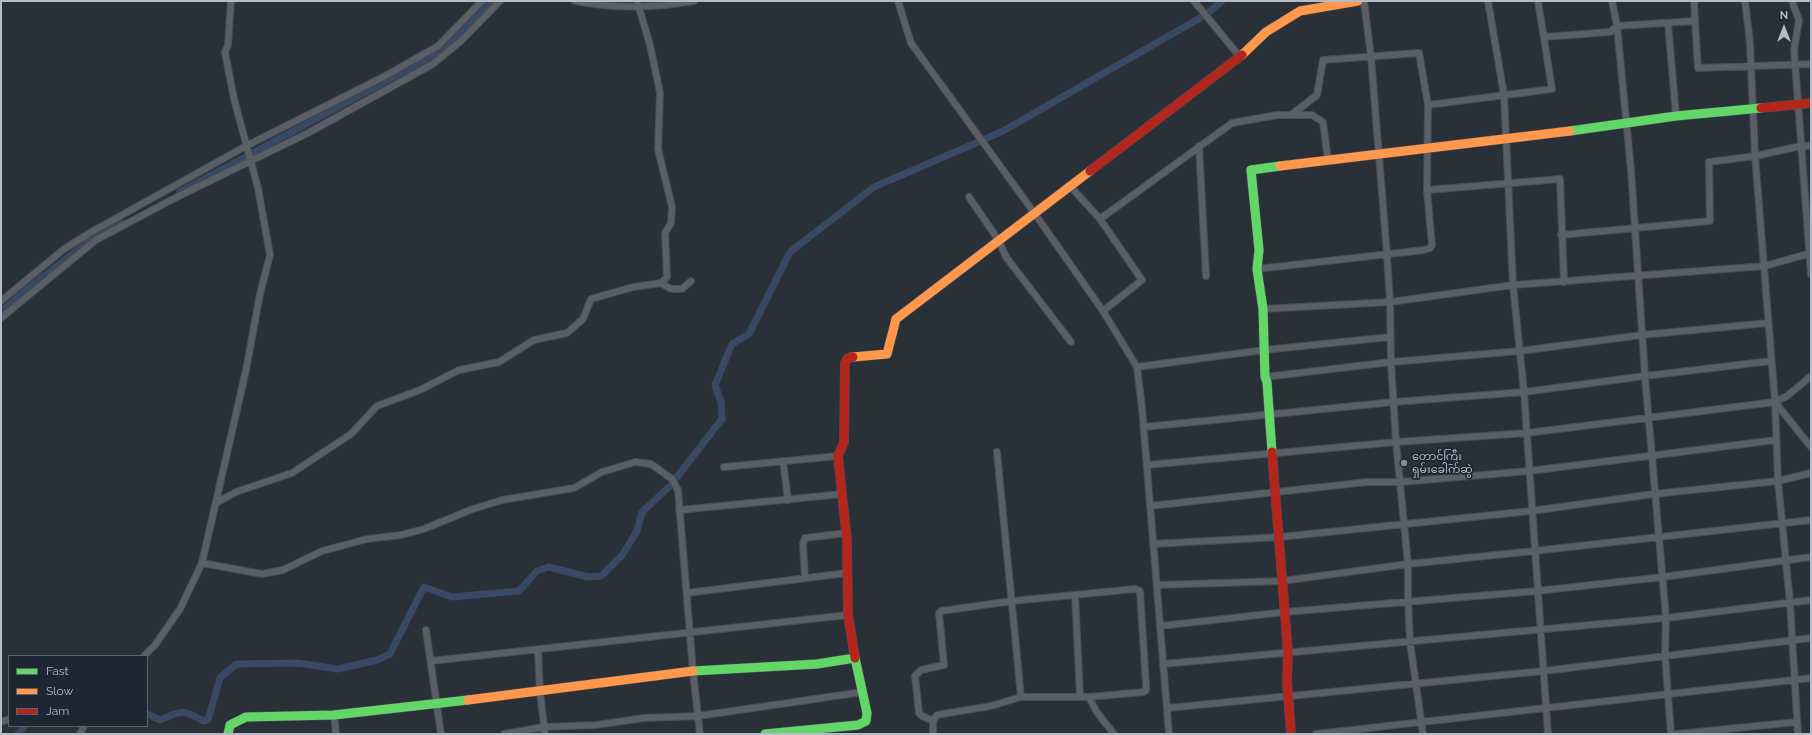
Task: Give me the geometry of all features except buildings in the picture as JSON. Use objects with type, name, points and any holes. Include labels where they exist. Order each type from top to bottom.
[{"type":"street","points":[[145,655],[155,645],[180,609],[202,563],[246,370],[260,294],[270,255],[251,160],[234,99],[225,52],[228,45],[231,1]]},
{"type":"street","points":[[1,301],[64,248],[247,147],[385,76],[438,46],[482,1]]},
{"type":"street","points":[[1,318],[96,240],[175,198],[324,124],[433,64],[461,41],[500,1]]},
{"type":"street","points":[[575,1],[623,8],[638,4],[694,1]]},
{"type":"street","points":[[898,1],[911,43],[1035,214],[1103,311],[1136,367],[1144,427],[1169,734]]},
{"type":"street","points":[[1194,1],[1240,57]]},
{"type":"street","points":[[765,734],[858,725],[866,721],[868,713],[855,658],[848,615],[846,533],[838,456],[844,442],[845,363],[848,358],[887,354],[896,319],[1240,57],[1266,32],[1300,11],[1358,1]]},
{"type":"street","points":[[1364,1],[1371,57],[1387,255],[1396,442],[1408,564],[1410,642],[1423,734]]},
{"type":"street","points":[[1488,1],[1504,95],[1513,285],[1524,392],[1548,734]]},
{"type":"street","points":[[1428,105],[1552,90],[1538,1]]},
{"type":"street","points":[[1612,1],[1617,26],[1626,122],[1654,494],[1663,577],[1666,618],[1665,656],[1671,734]]},
{"type":"street","points":[[1694,1],[1698,68],[1811,64]]},
{"type":"street","points":[[1745,1],[1751,66],[1755,156],[1775,402],[1778,481],[1790,602],[1798,734]]},
{"type":"street","points":[[1792,1],[1799,20],[1794,50],[1811,274]]},
{"type":"street","points":[[216,503],[236,492],[292,473],[351,434],[377,406],[420,390],[458,370],[500,362],[534,340],[567,333],[583,319],[591,299],[633,287],[661,283],[667,277],[665,233],[671,223],[672,207],[658,149],[660,93],[658,78],[638,4]]},
{"type":"street","points":[[1544,37],[1610,32],[1617,26],[1695,21]]},
{"type":"street","points":[[1668,23],[1676,116]]},
{"type":"street","points":[[1257,269],[1387,255],[1430,248],[1432,245],[1427,190],[1428,105],[1419,53],[1323,60],[1317,95],[1291,115]]},
{"type":"street","points":[[1290,734],[1288,653],[1280,537],[1275,492],[1267,382],[1265,376],[1263,309],[1257,269],[1259,250],[1250,170],[1379,153],[1505,140],[1676,116],[1799,106],[1811,103]]},
{"type":"street","points":[[1100,220],[1198,146],[1232,123],[1277,115],[1312,115],[1324,122],[1328,160]]},
{"type":"street","points":[[1198,146],[1206,276]]},
{"type":"street","points":[[1562,235],[1710,221],[1709,162],[1755,156],[1801,146],[1811,146]]},
{"type":"street","points":[[1427,190],[1560,179],[1564,282]]},
{"type":"street","points":[[1070,186],[1100,220],[1142,280],[1103,311]]},
{"type":"street","points":[[969,196],[999,241],[1006,257],[1071,342]]},
{"type":"street","points":[[1263,309],[1390,302],[1513,285],[1764,266],[1810,253]]},
{"type":"street","points":[[661,283],[671,289],[682,289],[691,281]]},
{"type":"street","points":[[1265,376],[1391,362],[1520,351],[1642,335],[1768,323]]},
{"type":"street","points":[[1136,367],[1264,350],[1390,337]]},
{"type":"street","points":[[1144,427],[1394,402],[1524,392],[1771,361]]},
{"type":"street","points":[[1147,465],[1396,442],[1527,433],[1775,402],[1788,396],[1811,376]]},
{"type":"street","points":[[1775,402],[1811,447]]},
{"type":"street","points":[[1150,506],[1367,482],[1401,482],[1529,471],[1776,440]]},
{"type":"street","points":[[997,452],[1021,697]]},
{"type":"street","points":[[724,467],[838,456]]},
{"type":"street","points":[[783,461],[788,500]]},
{"type":"street","points":[[202,563],[262,574],[283,570],[322,551],[367,539],[401,535],[424,529],[470,510],[502,500],[574,488],[602,472],[635,462],[651,464],[672,479],[678,490],[693,671],[700,734]]},
{"type":"street","points":[[1153,544],[1280,537],[1532,511],[1654,494],[1778,481],[1811,473]]},
{"type":"street","points":[[680,510],[843,494]]},
{"type":"street","points":[[1157,585],[1282,582],[1408,564],[1811,520]]},
{"type":"street","points":[[805,578],[803,544],[806,538],[846,533]]},
{"type":"street","points":[[1160,626],[1285,612],[1537,591],[1663,577],[1786,559],[1811,557]]},
{"type":"street","points":[[687,594],[847,573]]},
{"type":"street","points":[[933,721],[919,713],[915,676],[921,670],[944,665],[939,613],[946,609],[1012,601],[1135,590],[1140,592],[1146,690],[1144,692],[1088,697],[1021,697],[992,706],[937,716],[933,721],[933,734]]},
{"type":"street","points":[[1075,595],[1080,696]]},
{"type":"street","points":[[1163,664],[1666,618],[1811,600]]},
{"type":"street","points":[[431,661],[848,615]]},
{"type":"street","points":[[426,630],[438,703],[441,734]]},
{"type":"street","points":[[1168,708],[1544,671],[1811,638]]},
{"type":"street","points":[[538,650],[544,731]]},
{"type":"street","points":[[228,734],[230,725],[246,717],[334,715],[540,692],[693,671],[817,664],[855,658]]},
{"type":"street","points":[[1316,734],[1811,678]]},
{"type":"street","points":[[504,734],[544,731],[644,718],[698,716],[863,692]]},
{"type":"street","points":[[1088,697],[1096,712],[1114,734]]},
{"type":"street","points":[[334,715],[336,734]]},
{"type":"street","points":[[1676,734],[1797,722]]},
{"type":"waterway","points":[[180,192],[446,49],[492,1]]},
{"type":"waterway","points":[[1209,12],[1222,1]]},
{"type":"waterway","points":[[987,138],[1003,131],[1200,18]]},
{"type":"waterway","points":[[677,477],[722,419],[721,402],[715,385],[732,344],[749,334],[790,252],[874,187],[976,143]]},
{"type":"waterway","points":[[1,312],[25,291],[93,238],[121,223]]},
{"type":"waterway","points":[[148,714],[160,720],[182,712],[191,714],[203,721],[208,720],[220,678],[236,664],[298,663],[338,669],[377,660],[390,654],[424,587],[452,597],[519,591],[537,571],[549,567],[588,577],[601,576],[623,554],[637,531],[642,512],[670,486]]},
{"type":"waterway","points":[[18,734],[24,727]]},
{"type":"traffic: fast","points":[[1570,131],[1676,116],[1761,108]]},
{"type":"traffic: fast","points":[[1272,452],[1267,382],[1265,377],[1263,309],[1257,269],[1259,250],[1251,170],[1280,166]]},
{"type":"traffic: fast","points":[[693,671],[817,664],[855,658],[867,713],[866,721],[858,725],[765,734]]},
{"type":"traffic: fast","points":[[228,734],[230,725],[246,717],[334,715],[468,700]]},
{"type":"traffic: slow","points":[[1242,55],[1266,32],[1300,11],[1358,1]]},
{"type":"traffic: slow","points":[[1280,166],[1570,131]]},
{"type":"traffic: slow","points":[[853,357],[887,354],[896,319],[1090,171]]},
{"type":"traffic: slow","points":[[468,700],[693,671]]},
{"type":"traffic: jam","points":[[1090,171],[1242,55]]},
{"type":"traffic: jam","points":[[1761,108],[1811,103]]},
{"type":"traffic: jam","points":[[853,357],[848,358],[845,363],[844,442],[838,456],[847,541],[848,615],[855,658]]},
{"type":"traffic: jam","points":[[1272,452],[1288,653],[1287,681],[1291,734]]},
{"type":"place","name":"တောင်ကြီး ရှမ်းခေါက်ဆွဲ","points":[[1404,463]]}]
